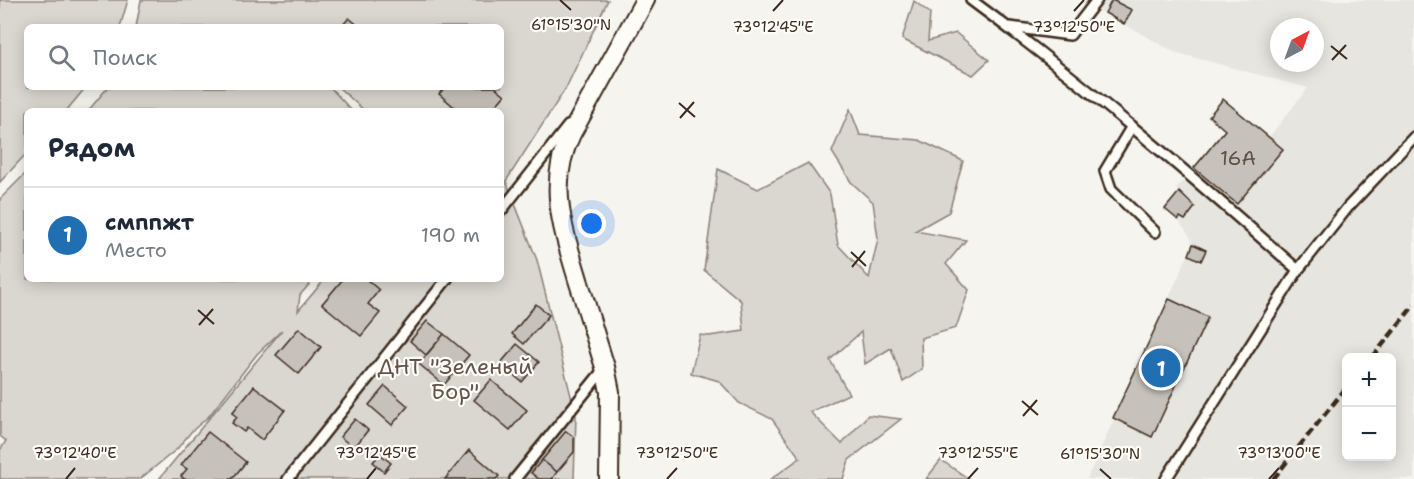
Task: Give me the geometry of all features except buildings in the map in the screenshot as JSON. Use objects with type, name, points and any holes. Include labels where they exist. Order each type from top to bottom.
[{"type":"street","points":[[609,479],[610,392],[565,232],[558,192],[560,162],[563,150],[645,0]]},
{"type":"lane","points":[[971,0],[1045,54],[1189,173],[1298,270]]},
{"type":"lane","points":[[1007,27],[1070,35],[1096,0]]},
{"type":"lane","points":[[504,207],[590,99]]},
{"type":"lane","points":[[1132,126],[1106,171],[1111,189],[1155,232]]},
{"type":"lane","points":[[1166,479],[1298,270],[1348,207],[1414,137]]},
{"type":"lane","points":[[288,479],[445,282]]},
{"type":"lane","points":[[515,479],[605,368]]},
{"type":"shaded area","points":[[1081,0],[1414,0],[1414,479],[1087,479],[1193,244],[1178,220],[1179,192],[1176,189],[1194,168],[1237,204],[1283,149],[1269,137],[1308,88],[1174,52]]},
{"type":"green space","points":[[0,0],[128,0],[121,24],[24,24],[24,90],[84,90],[68,108],[24,108],[24,156],[0,182]]},
{"type":"green space","name":"ДНТ \"Зеленый Бор\"","points":[[141,0],[608,0],[566,88],[506,181],[537,260],[576,416],[574,479],[159,479],[282,330],[257,354],[209,416],[177,449],[140,479],[0,479],[0,450],[6,441],[0,436],[0,199],[24,175],[24,282],[311,282],[300,295],[298,311],[322,282],[504,282],[504,108],[362,108],[341,90],[504,90],[504,24],[137,24]]},
{"type":"green space","points":[[914,1],[930,13],[928,41],[956,33],[989,60],[973,75],[902,39]]},
{"type":"green space","points":[[106,90],[333,90],[349,108],[90,108]]},
{"type":"green space","points":[[850,109],[860,135],[919,140],[963,161],[949,212],[915,231],[966,240],[946,264],[969,290],[956,328],[921,338],[922,369],[903,382],[891,348],[865,364],[861,332],[830,360],[849,394],[810,412],[842,444],[868,415],[901,419],[849,460],[843,479],[771,479],[800,458],[772,419],[739,403],[719,381],[691,373],[700,335],[709,336],[744,331],[741,301],[704,270],[718,169],[758,189],[808,163],[830,194],[838,245],[869,278],[878,239],[873,202],[851,182],[832,152]]},
{"type":"green space","points":[[941,460],[969,479],[926,479]]},
{"type":"railway","points":[[1376,353],[1414,305]]},
{"type":"railway","points":[[1273,479],[1342,393]]},
{"type":"place","name":"смппжт","points":[[1161,368]]}]
